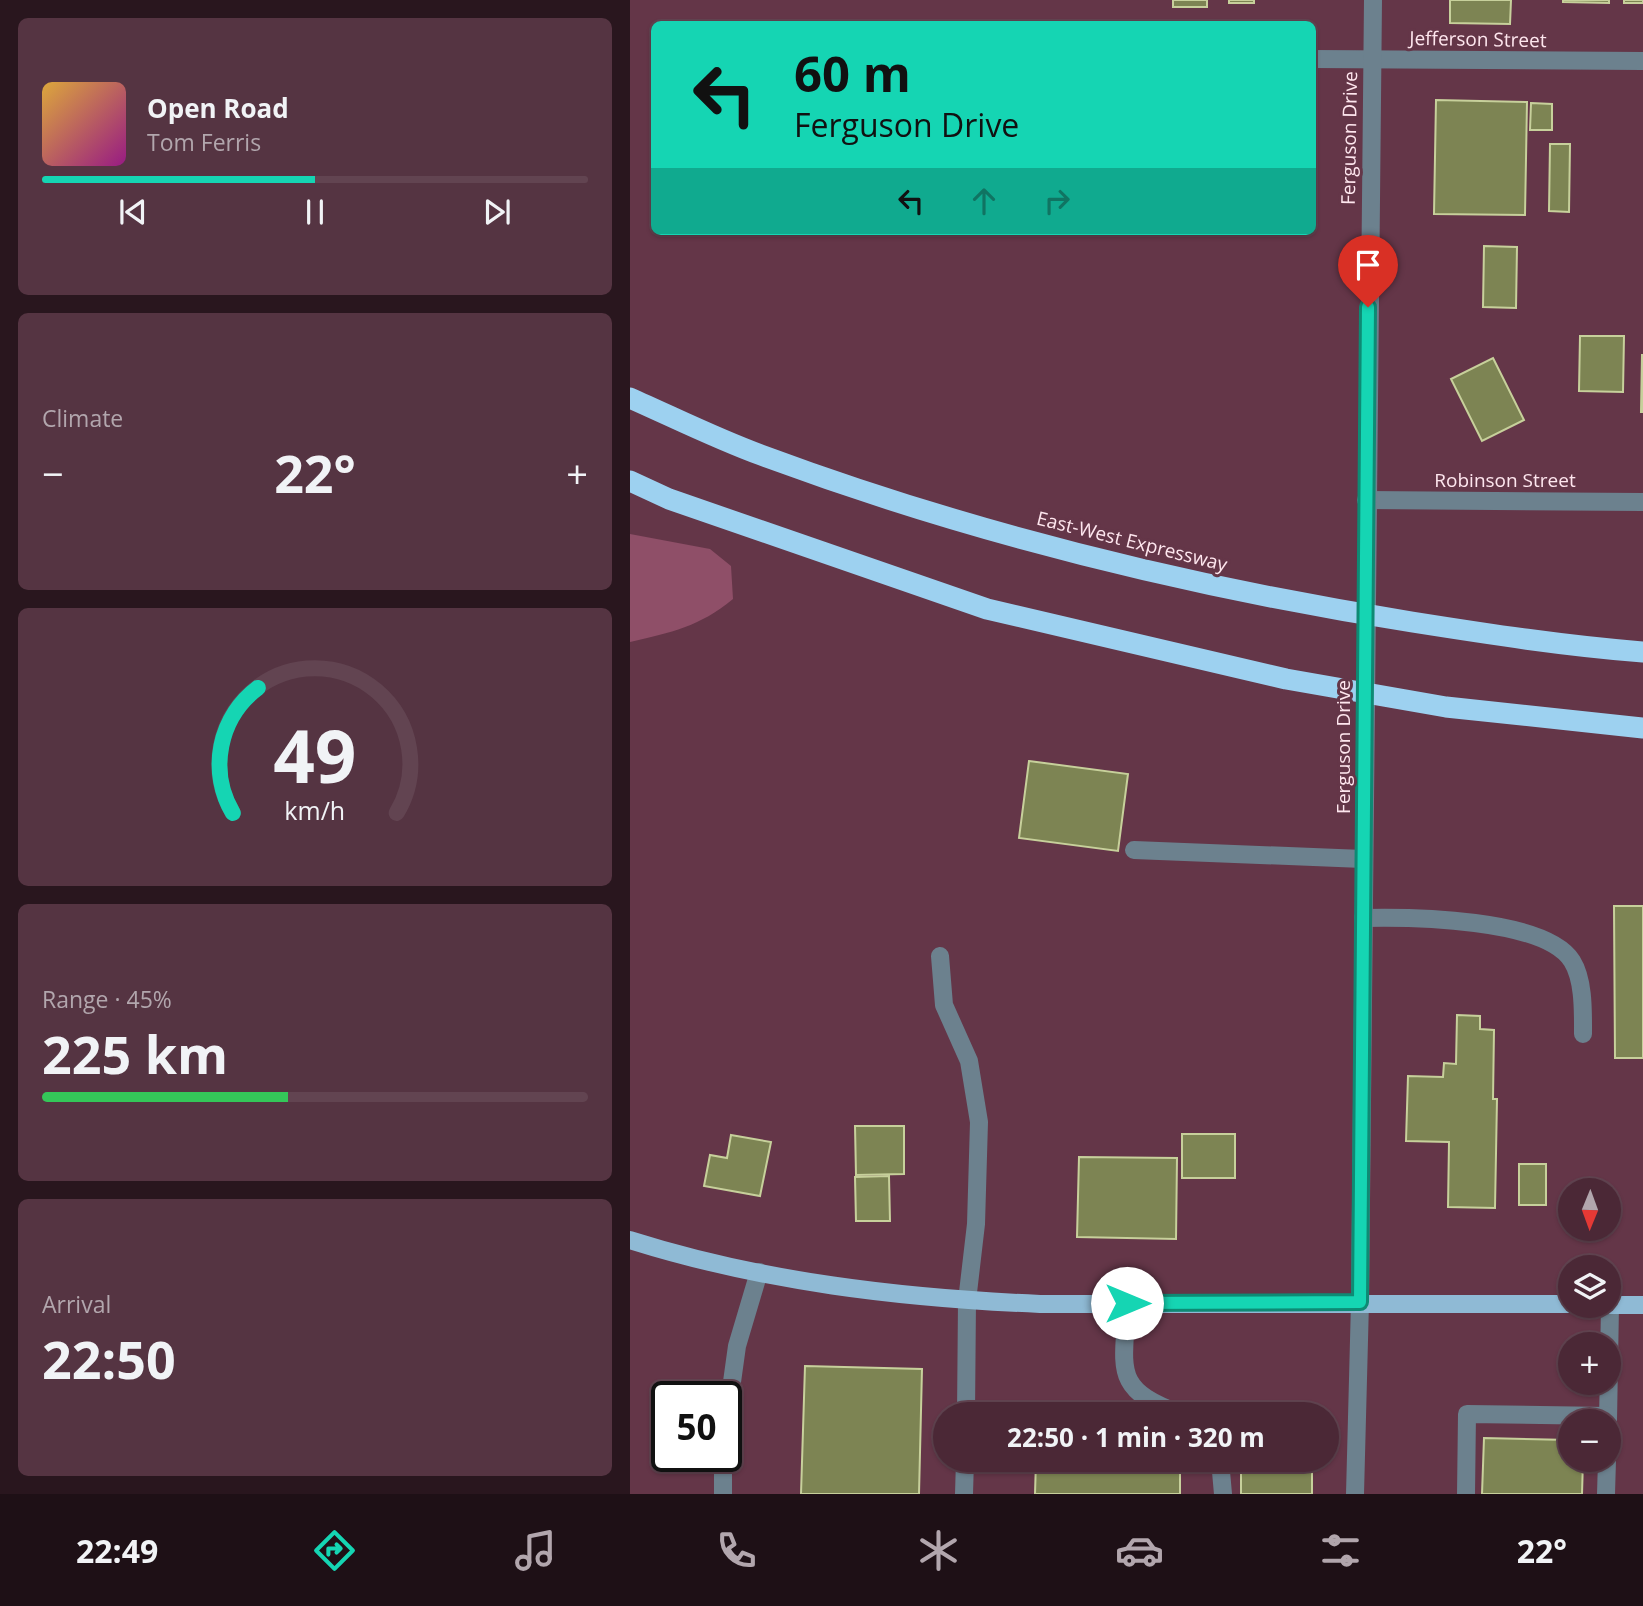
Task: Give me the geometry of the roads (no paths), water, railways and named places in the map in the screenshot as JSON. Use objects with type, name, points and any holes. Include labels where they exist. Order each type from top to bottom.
[{"type":"highway","name":"East-West Expressway","points":[[630,398],[760,455],[936,513],[1092,557],[1285,602],[1446,627],[1643,652]]},
{"type":"highway","points":[[630,481],[668,499],[987,608],[1286,679],[1446,707],[1643,728]]},
{"type":"main road","points":[[630,1240],[760,1272],[885,1294],[967,1301],[1558,1304]]},
{"type":"main road","points":[[1621,1305],[1643,1305]]},
{"type":"street","name":"Ferguson Drive","points":[[1355,1494],[1360,1302],[1373,0]]},
{"type":"street","name":"Jefferson Street","points":[[1316,59],[1643,61]]},
{"type":"street","name":"Robinson Street","points":[[1366,500],[1643,502]]},
{"type":"street","points":[[1134,850],[1363,859]]},
{"type":"street","points":[[1363,918],[1409,917],[1488,925],[1557,944],[1573,962],[1583,1004],[1583,1034]]},
{"type":"street","points":[[940,956],[944,1004],[969,1061],[979,1122],[976,1224],[967,1301],[965,1402]]},
{"type":"street","points":[[732,1381],[737,1346],[760,1272]]},
{"type":"street","points":[[1127,1303],[1124,1367],[1135,1392],[1150,1402]]},
{"type":"street","points":[[1608,1409],[1609,1318]]},
{"type":"street","points":[[1466,1494],[1467,1414],[1558,1417]]},
{"type":"street","points":[[723,1472],[723,1494]]},
{"type":"street","points":[[964,1494],[965,1472]]},
{"type":"street","points":[[1221,1472],[1223,1494]]},
{"type":"street","points":[[1606,1494],[1607,1472]]}]
